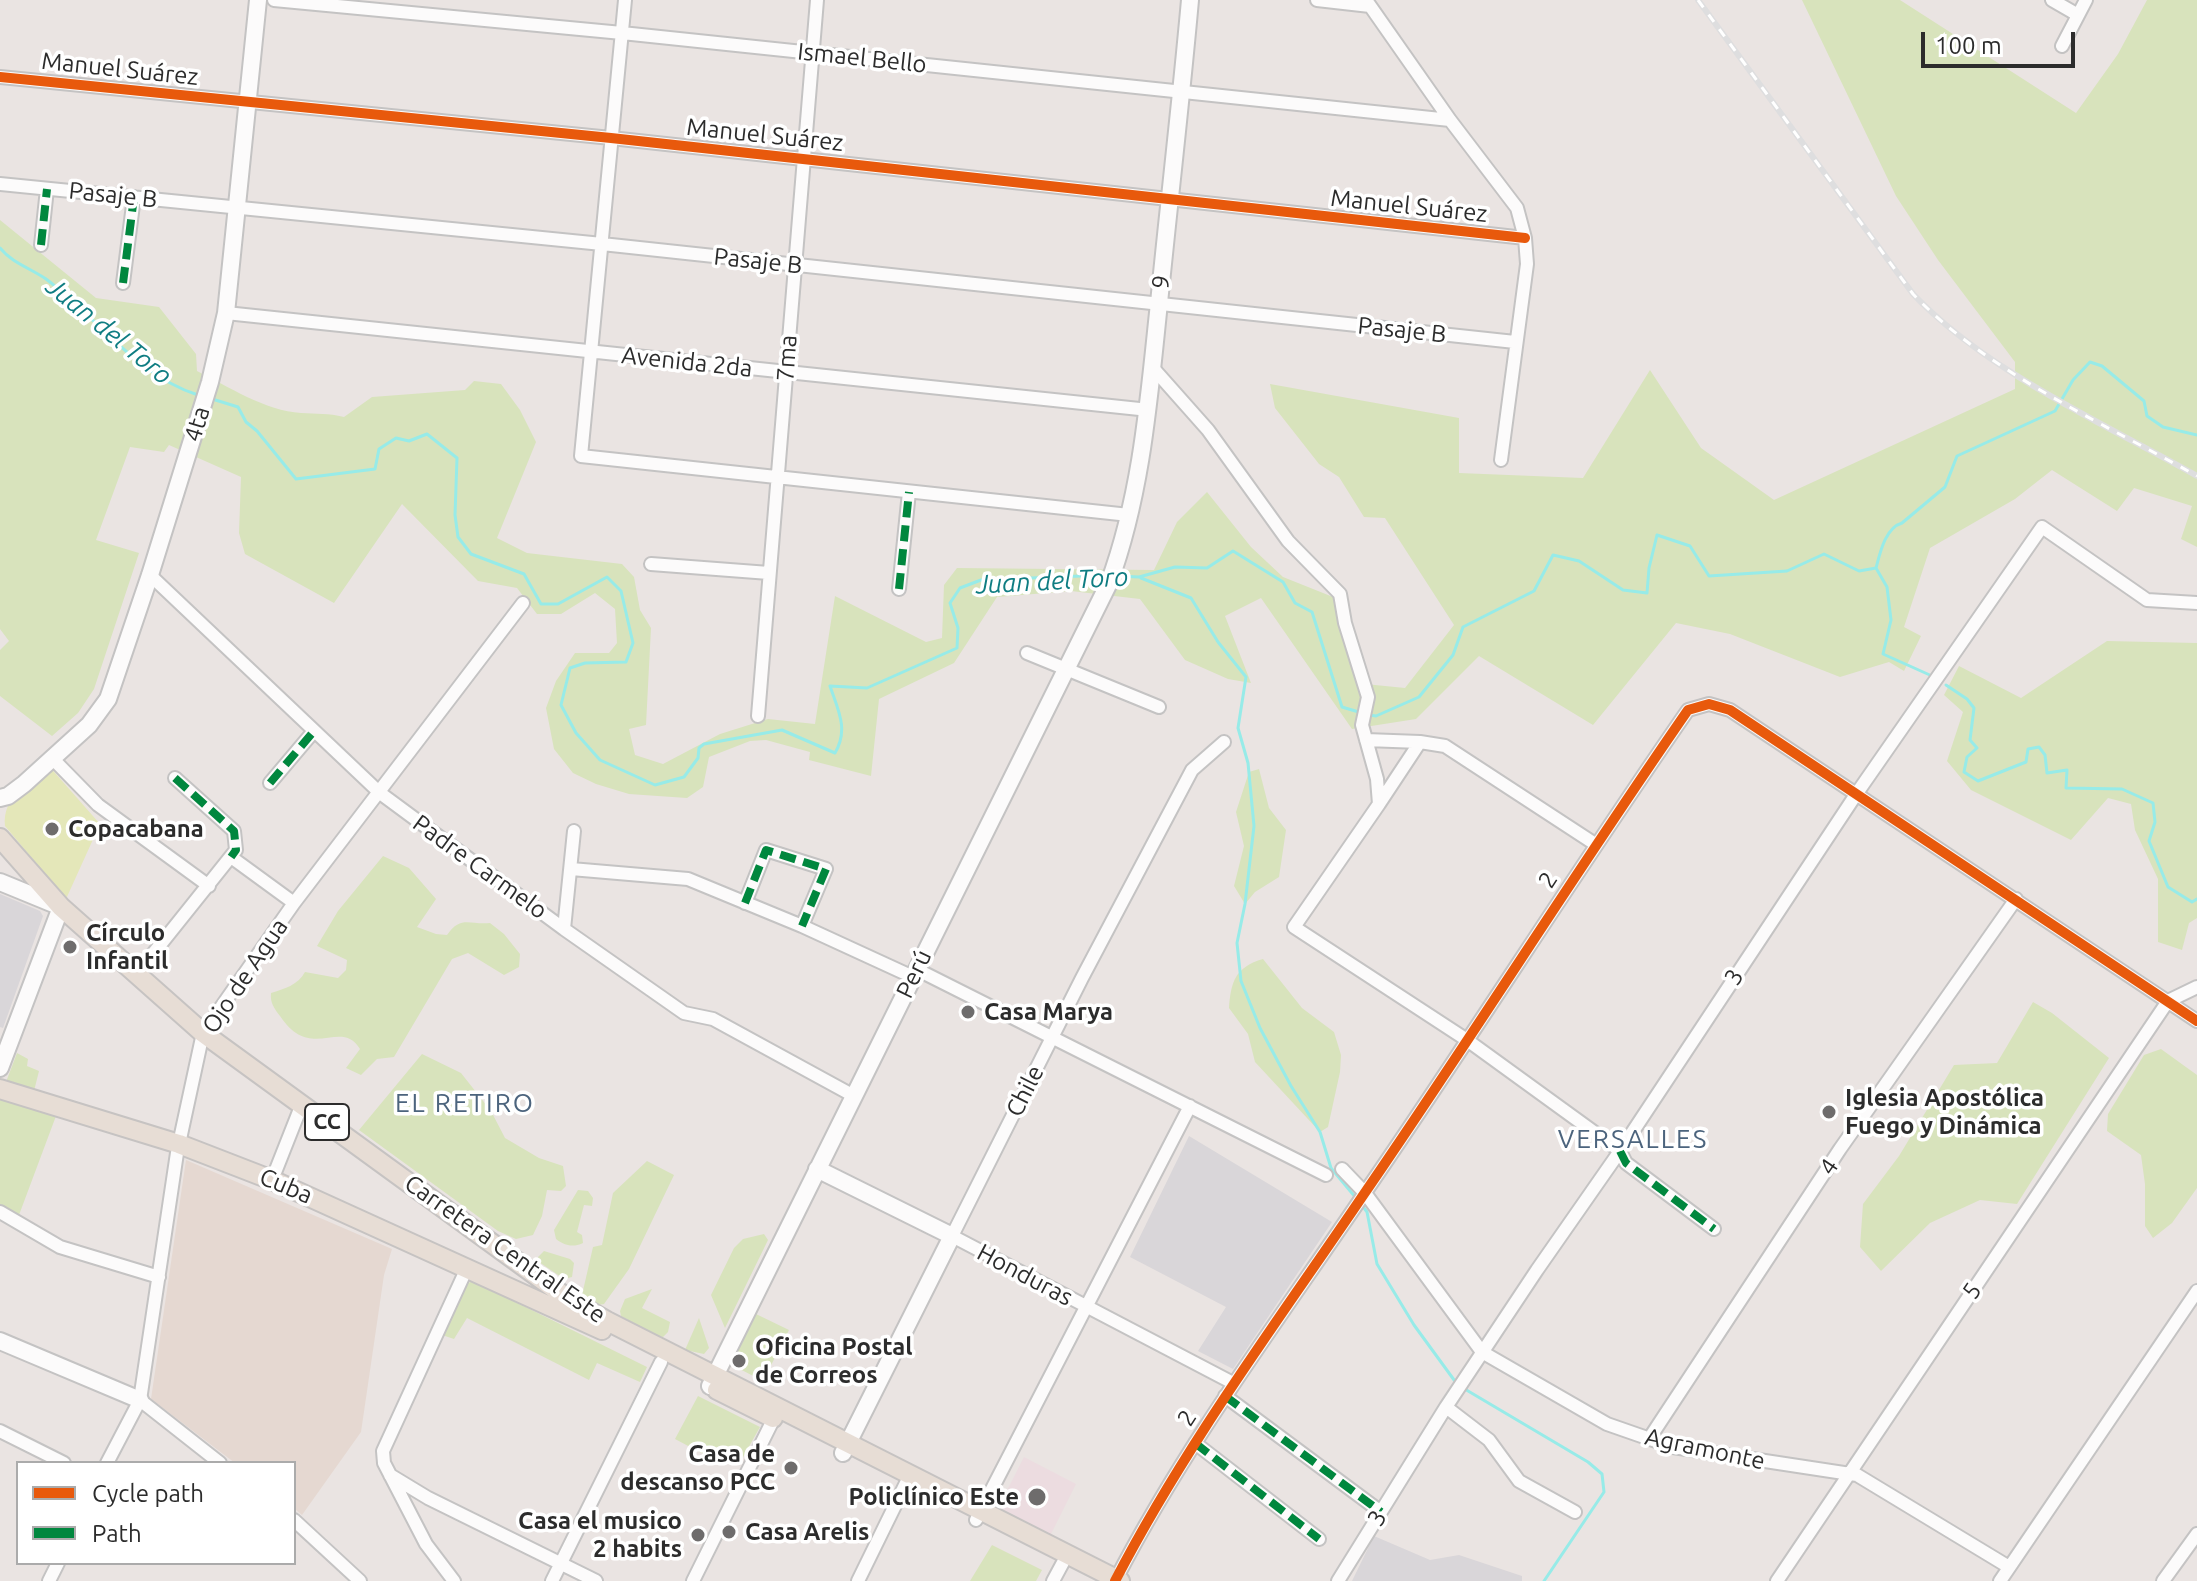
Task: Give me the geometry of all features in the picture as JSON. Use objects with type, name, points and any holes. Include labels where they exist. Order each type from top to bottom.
[{"type":"main road","name":"Carretera Central Este","points":[[0,837],[61,907],[203,1033],[541,1280],[607,1321],[715,1375],[776,1413],[1065,1559],[1117,1580]]},
{"type":"main road","name":"Cuba","points":[[0,1089],[179,1144],[272,1180],[562,1312]]},
{"type":"main road","points":[[512,1289],[523,1266]]},
{"type":"main road","points":[[531,1298],[541,1280]]},
{"type":"main road","name":"Carretera Central Este","points":[[562,1312],[661,1362],[715,1375]]},
{"type":"main road","name":"Carretera Central Este","points":[[1065,1559],[1097,1581]]},
{"type":"street","name":"4ta","points":[[0,814],[4,797],[89,725],[108,699],[150,575],[210,382],[226,313],[258,0]]},
{"type":"street","name":"Ismael Bello","points":[[274,0],[622,33],[1450,120]]},
{"type":"street","points":[[625,0],[581,456],[1129,515]]},
{"type":"street","name":"7ma","points":[[758,716],[817,0]]},
{"type":"street","name":"9","points":[[1117,561],[1149,410],[1190,0]]},
{"type":"street","points":[[1317,0],[1368,3],[1450,120],[1517,208],[1525,238],[1527,264],[1501,460]]},
{"type":"street","points":[[2052,0],[2078,15]]},
{"type":"street","points":[[2062,46],[2086,0]]},
{"type":"street","name":"Manuel Suárez","points":[[0,77],[611,138],[1525,238]]},
{"type":"street","name":"Pasaje B","points":[[0,184],[602,244],[1515,342]]},
{"type":"street","points":[[41,245],[47,189]]},
{"type":"street","points":[[123,283],[134,197]]},
{"type":"street","name":"Avenida 2da","points":[[226,313],[1149,410]]},
{"type":"street","points":[[1153,368],[1208,430],[1288,541],[1340,594],[1345,623],[1368,697],[1362,718],[1377,779],[1379,804]]},
{"type":"street","points":[[899,589],[909,492]]},
{"type":"street","name":"3","points":[[1338,1581],[1482,1352],[1620,1151],[1857,793],[2042,527],[2147,600],[2197,603]]},
{"type":"street","name":"Perú","points":[[715,1375],[1109,583],[1117,561]]},
{"type":"street","points":[[651,564],[769,573]]},
{"type":"street","name":"Padre Carmelo","points":[[150,575],[380,793],[684,1013],[713,1019],[854,1096]]},
{"type":"street","name":"Ojo de Agua","points":[[108,1461],[140,1400],[179,1144],[203,1033],[294,903],[523,603]]},
{"type":"street","points":[[1027,653],[1159,707]]},
{"type":"street","name":"2","points":[[1117,1580],[1151,1512],[1233,1383],[1365,1193],[1595,844],[1688,710],[1709,704],[1730,710],[2197,1021]]},
{"type":"street","points":[[270,783],[314,731]]},
{"type":"street","points":[[1366,740],[1445,746],[1595,844]]},
{"type":"street","name":"Chile","points":[[846,1448],[1053,1036],[1192,770],[1224,742]]},
{"type":"street","points":[[1420,742],[1294,927],[1467,1040],[1620,1151],[1626,1163],[1714,1229]]},
{"type":"street","points":[[52,758],[98,805],[209,886]]},
{"type":"street","points":[[136,975],[236,850],[234,831],[175,778]]},
{"type":"street","points":[[564,929],[574,831]]},
{"type":"street","points":[[745,903],[766,850],[826,869],[802,926]]},
{"type":"street","points":[[231,857],[294,903]]},
{"type":"street","points":[[571,869],[688,879],[915,973],[1053,1036],[1326,1175]]},
{"type":"street","points":[[0,882],[61,907],[0,1068]]},
{"type":"street","name":"4","points":[[1649,1439],[1840,1149],[2016,899]]},
{"type":"street","points":[[2168,1001],[2197,987]]},
{"type":"street","name":"5","points":[[1777,1581],[2168,1001]]},
{"type":"street","points":[[272,1180],[302,1104]]},
{"type":"street","points":[[979,1516],[1190,1106]]},
{"type":"street","name":"Honduras","points":[[817,1169],[1233,1383]]},
{"type":"street","name":"Agramonte","points":[[1342,1169],[1365,1193],[1482,1352],[1607,1424],[1673,1447],[1857,1475],[2009,1567]]},
{"type":"street","points":[[0,1212],[60,1247],[159,1277]]},
{"type":"street","points":[[454,1581],[426,1544],[384,1463],[383,1451],[467,1268]]},
{"type":"street","points":[[2000,1581],[2197,1291]]},
{"type":"street","points":[[0,1341],[140,1400],[217,1461]]},
{"type":"street","points":[[552,1581],[661,1362]]},
{"type":"street","points":[[1225,1396],[1381,1512]]},
{"type":"street","points":[[1446,1407],[1489,1440],[1519,1481],[1575,1512]]},
{"type":"street","points":[[693,1581],[776,1413]]},
{"type":"street","points":[[0,1431],[60,1461]]},
{"type":"street","points":[[1195,1443],[1319,1539]]},
{"type":"street","points":[[390,1475],[428,1498],[596,1581]]},
{"type":"street","points":[[858,1581],[908,1480]]},
{"type":"street","points":[[296,1522],[360,1581]]},
{"type":"street","points":[[2163,1581],[2197,1534]]},
{"type":"street","points":[[1053,1581],[1065,1559]]},
{"type":"shaded area","points":[[0,894],[40,911],[43,916],[3,1028],[0,1027]]},
{"type":"shaded area","points":[[1189,1136],[1332,1222],[1233,1369],[1198,1351],[1226,1307],[1130,1257]]},
{"type":"shaded area","points":[[186,1160],[392,1249],[384,1275],[361,1432],[302,1515],[296,1510],[296,1461],[232,1461],[151,1399]]},
{"type":"shaded area","name":"Policlínico Este","points":[[1024,1457],[1076,1484],[1050,1536],[997,1510]]},
{"type":"shaded area","points":[[1374,1536],[1430,1560],[1459,1555],[1522,1576],[1522,1581],[1352,1581]]},
{"type":"green space","points":[[1802,0],[1900,0],[2076,113],[2118,54],[2147,0],[2197,0],[2197,547],[2181,539],[2192,506],[2134,488],[2117,511],[2052,470],[2015,499],[1930,548],[1904,627],[1921,636],[1904,671],[1889,662],[1840,677],[1730,634],[1676,623],[1593,725],[1479,656],[1416,719],[1352,729],[1261,598],[1225,616],[1251,683],[1228,679],[1185,660],[1140,599],[1071,591],[997,597],[954,663],[879,699],[871,776],[809,760],[810,752],[766,740],[750,741],[709,757],[703,787],[687,798],[629,794],[596,784],[573,773],[554,749],[546,708],[556,681],[575,653],[609,653],[617,643],[615,609],[595,593],[561,614],[537,614],[517,588],[478,581],[402,504],[334,603],[245,554],[239,533],[241,477],[169,445],[164,452],[130,447],[96,540],[139,553],[94,689],[78,713],[52,736],[0,696],[0,650],[9,641],[0,629],[0,220],[96,298],[159,307],[196,354],[197,371],[274,408],[344,417],[372,397],[465,390],[474,381],[501,384],[520,410],[536,442],[497,538],[527,553],[622,564],[634,577],[640,610],[651,628],[646,725],[629,729],[635,755],[663,764],[720,734],[768,719],[815,724],[835,596],[926,642],[942,638],[944,585],[957,568],[1154,570],[1177,522],[1207,492],[1251,547],[1283,577],[1333,597],[1365,684],[1405,688],[1454,625],[1385,518],[1364,517],[1339,477],[1319,464],[1275,408],[1270,384],[1459,418],[1459,473],[1583,478],[1650,370],[1701,448],[1774,500],[2015,389],[2015,362],[1938,260],[1896,196]]},
{"type":"green space","points":[[2107,641],[2197,643],[2197,918],[2189,923],[2182,950],[2158,942],[2158,879],[2135,830],[2131,804],[2108,798],[2071,840],[1971,790],[1947,761],[1963,712],[1944,695],[1959,666],[2021,698]]},
{"type":"green space","name":"Copacabana","points":[[48,765],[100,824],[66,899],[5,826],[5,816],[12,798]]},
{"type":"green space","points":[[1259,769],[1269,808],[1286,830],[1279,877],[1255,892],[1245,904],[1234,886],[1244,846],[1236,812],[1249,772]]},
{"type":"green space","points":[[383,856],[409,868],[436,899],[417,927],[447,935],[461,923],[490,923],[504,934],[520,954],[519,967],[504,975],[468,953],[452,959],[394,1057],[377,1059],[361,1075],[346,1068],[360,1049],[352,1040],[344,1037],[314,1039],[292,1030],[272,1003],[271,993],[295,983],[305,972],[338,978],[346,970],[347,960],[317,946],[338,911]]},
{"type":"green space","points":[[1263,959],[1302,1008],[1334,1032],[1341,1055],[1340,1072],[1328,1127],[1320,1132],[1255,1062],[1248,1034],[1229,1008],[1233,983],[1240,971]]},
{"type":"green space","points":[[2033,1002],[2052,1013],[2109,1058],[2017,1204],[1980,1200],[1930,1223],[1881,1271],[1860,1247],[1863,1204],[1899,1156],[1954,1065],[1997,1063]]},
{"type":"green space","points":[[2161,1049],[2197,1075],[2197,1188],[2172,1223],[2153,1238],[2145,1226],[2141,1155],[2107,1131],[2108,1114],[2144,1055]]},
{"type":"green space","points":[[17,1053],[28,1059],[27,1066],[39,1071],[34,1091],[6,1082]]},
{"type":"green space","points":[[422,1054],[461,1073],[491,1111],[505,1138],[539,1158],[563,1166],[566,1186],[561,1191],[547,1190],[542,1216],[533,1235],[516,1239],[498,1231],[359,1130]]},
{"type":"green space","points":[[0,1098],[56,1116],[19,1215],[0,1204]]},
{"type":"green space","points":[[647,1161],[674,1175],[629,1269],[604,1304],[598,1305],[582,1295],[593,1247],[602,1245],[613,1193]]},
{"type":"green space","points":[[578,1190],[588,1191],[593,1198],[592,1206],[584,1205],[577,1232],[582,1235],[583,1243],[568,1245],[556,1239],[554,1230]]},
{"type":"green space","points":[[764,1234],[768,1240],[725,1328],[711,1295],[734,1248],[743,1239]]},
{"type":"green space","points":[[544,1251],[570,1259],[574,1263],[572,1277],[564,1279],[539,1262],[538,1257]]},
{"type":"green space","points":[[473,1281],[647,1367],[640,1382],[597,1363],[589,1380],[467,1318],[454,1339],[442,1335],[468,1283]]},
{"type":"green space","points":[[652,1289],[642,1308],[670,1322],[668,1332],[663,1337],[621,1316],[625,1299]]},
{"type":"green space","points":[[756,1314],[789,1330],[763,1381],[730,1364]]},
{"type":"green space","points":[[699,1318],[709,1348],[704,1354],[685,1350]]},
{"type":"green space","points":[[698,1396],[760,1427],[742,1459],[716,1447],[709,1457],[675,1439]]},
{"type":"green space","points":[[992,1545],[1042,1570],[1036,1581],[970,1581]]},
{"type":"waterway","name":"Juan del Toro","points":[[0,248],[65,294],[136,360],[175,386],[198,395]]},
{"type":"waterway","name":"Juan del Toro","points":[[1876,568],[1887,535],[1945,487],[1957,456],[2055,411],[2073,380],[2090,362],[2102,366],[2144,401],[2147,416],[2163,427],[2197,435]]},
{"type":"waterway","name":"Juan del Toro","points":[[209,398],[238,407],[246,422],[296,479],[375,469],[379,449],[396,438],[409,441],[427,434],[457,458],[455,515],[458,537],[471,554],[524,574],[541,604],[558,604],[607,577],[621,591],[633,643],[626,662],[585,663],[570,668],[561,705],[576,733],[600,760],[655,785],[684,777],[704,744],[782,730],[835,753],[842,728],[830,686],[867,688],[957,648],[958,628],[950,603],[960,588],[981,580],[1106,575]]},
{"type":"waterway","name":"Juan del Toro","points":[[1369,715],[1376,716],[1419,697],[1453,655],[1463,627],[1534,591],[1553,555],[1579,561],[1623,590],[1647,593],[1657,535],[1690,546],[1709,576],[1787,571],[1824,554],[1859,571],[1876,568]]},
{"type":"waterway","name":"Juan del Toro","points":[[1118,576],[1139,577],[1175,567],[1207,568],[1233,551],[1283,582],[1295,603],[1312,612],[1342,707],[1362,713]]},
{"type":"waterway","points":[[1876,568],[1887,587],[1891,620],[1883,654],[1932,676]]},
{"type":"waterway","points":[[1141,578],[1191,598],[1218,642],[1246,677],[1238,728],[1248,763],[1254,826],[1237,943],[1241,981],[1260,1028],[1320,1132],[1331,1168],[1356,1198]]},
{"type":"waterway","points":[[1946,685],[1967,699],[1974,708],[1970,740],[1977,748],[1967,757],[1964,772],[1978,781],[2026,762],[2028,749],[2039,747],[2045,755],[2047,773],[2067,770],[2066,788],[2122,789],[2153,803],[2155,822],[2149,841],[2168,887],[2192,902],[2197,899]]},
{"type":"waterway","points":[[1361,1204],[1367,1212],[1377,1264],[1414,1325],[1457,1384]]},
{"type":"waterway","points":[[1463,1388],[1588,1462],[1602,1474],[1604,1492],[1544,1581]]},
{"type":"railway","points":[[1698,0],[1913,294],[1975,348],[2011,372],[2197,476]]},
{"type":"marked path","points":[[41,245],[47,189]]},
{"type":"marked path","points":[[123,283],[134,197]]},
{"type":"marked path","points":[[899,589],[909,492]]},
{"type":"marked path","points":[[270,783],[314,731]]},
{"type":"marked path","points":[[175,778],[234,831],[236,850],[231,857]]},
{"type":"marked path","points":[[745,903],[766,850],[826,869],[802,926]]},
{"type":"marked path","points":[[1620,1151],[1626,1163],[1714,1229]]},
{"type":"marked path","points":[[1225,1396],[1381,1512]]},
{"type":"marked path","points":[[1195,1443],[1319,1539]]},
{"type":"cycle path","points":[[0,77],[611,138],[1525,238]]},
{"type":"cycle path","points":[[1115,1581],[1202,1432],[1688,710],[1709,704],[1730,710],[2197,1021]]},
{"type":"place","name":"Copacabana","points":[[52,829]]},
{"type":"place","name":"Círculo Infantil","points":[[70,947]]},
{"type":"place","name":"Casa Marya","points":[[968,1012]]},
{"type":"place","name":"Iglesia Apostólica Fuego y Dinámica","points":[[1829,1112]]},
{"type":"place","name":"Oficina Postal de Correos","points":[[739,1361]]},
{"type":"place","name":"Casa de descanso PCC","points":[[791,1468]]},
{"type":"place","name":"Policlínico Este","points":[[1037,1497]]},
{"type":"place","name":"Casa Arelis","points":[[729,1532]]},
{"type":"place","name":"Casa el musico 2 habits","points":[[698,1535]]},
{"type":"district","name":"EL RETIRO","points":[[465,1103]]},
{"type":"district","name":"VERSALLES","points":[[1633,1139]]}]
